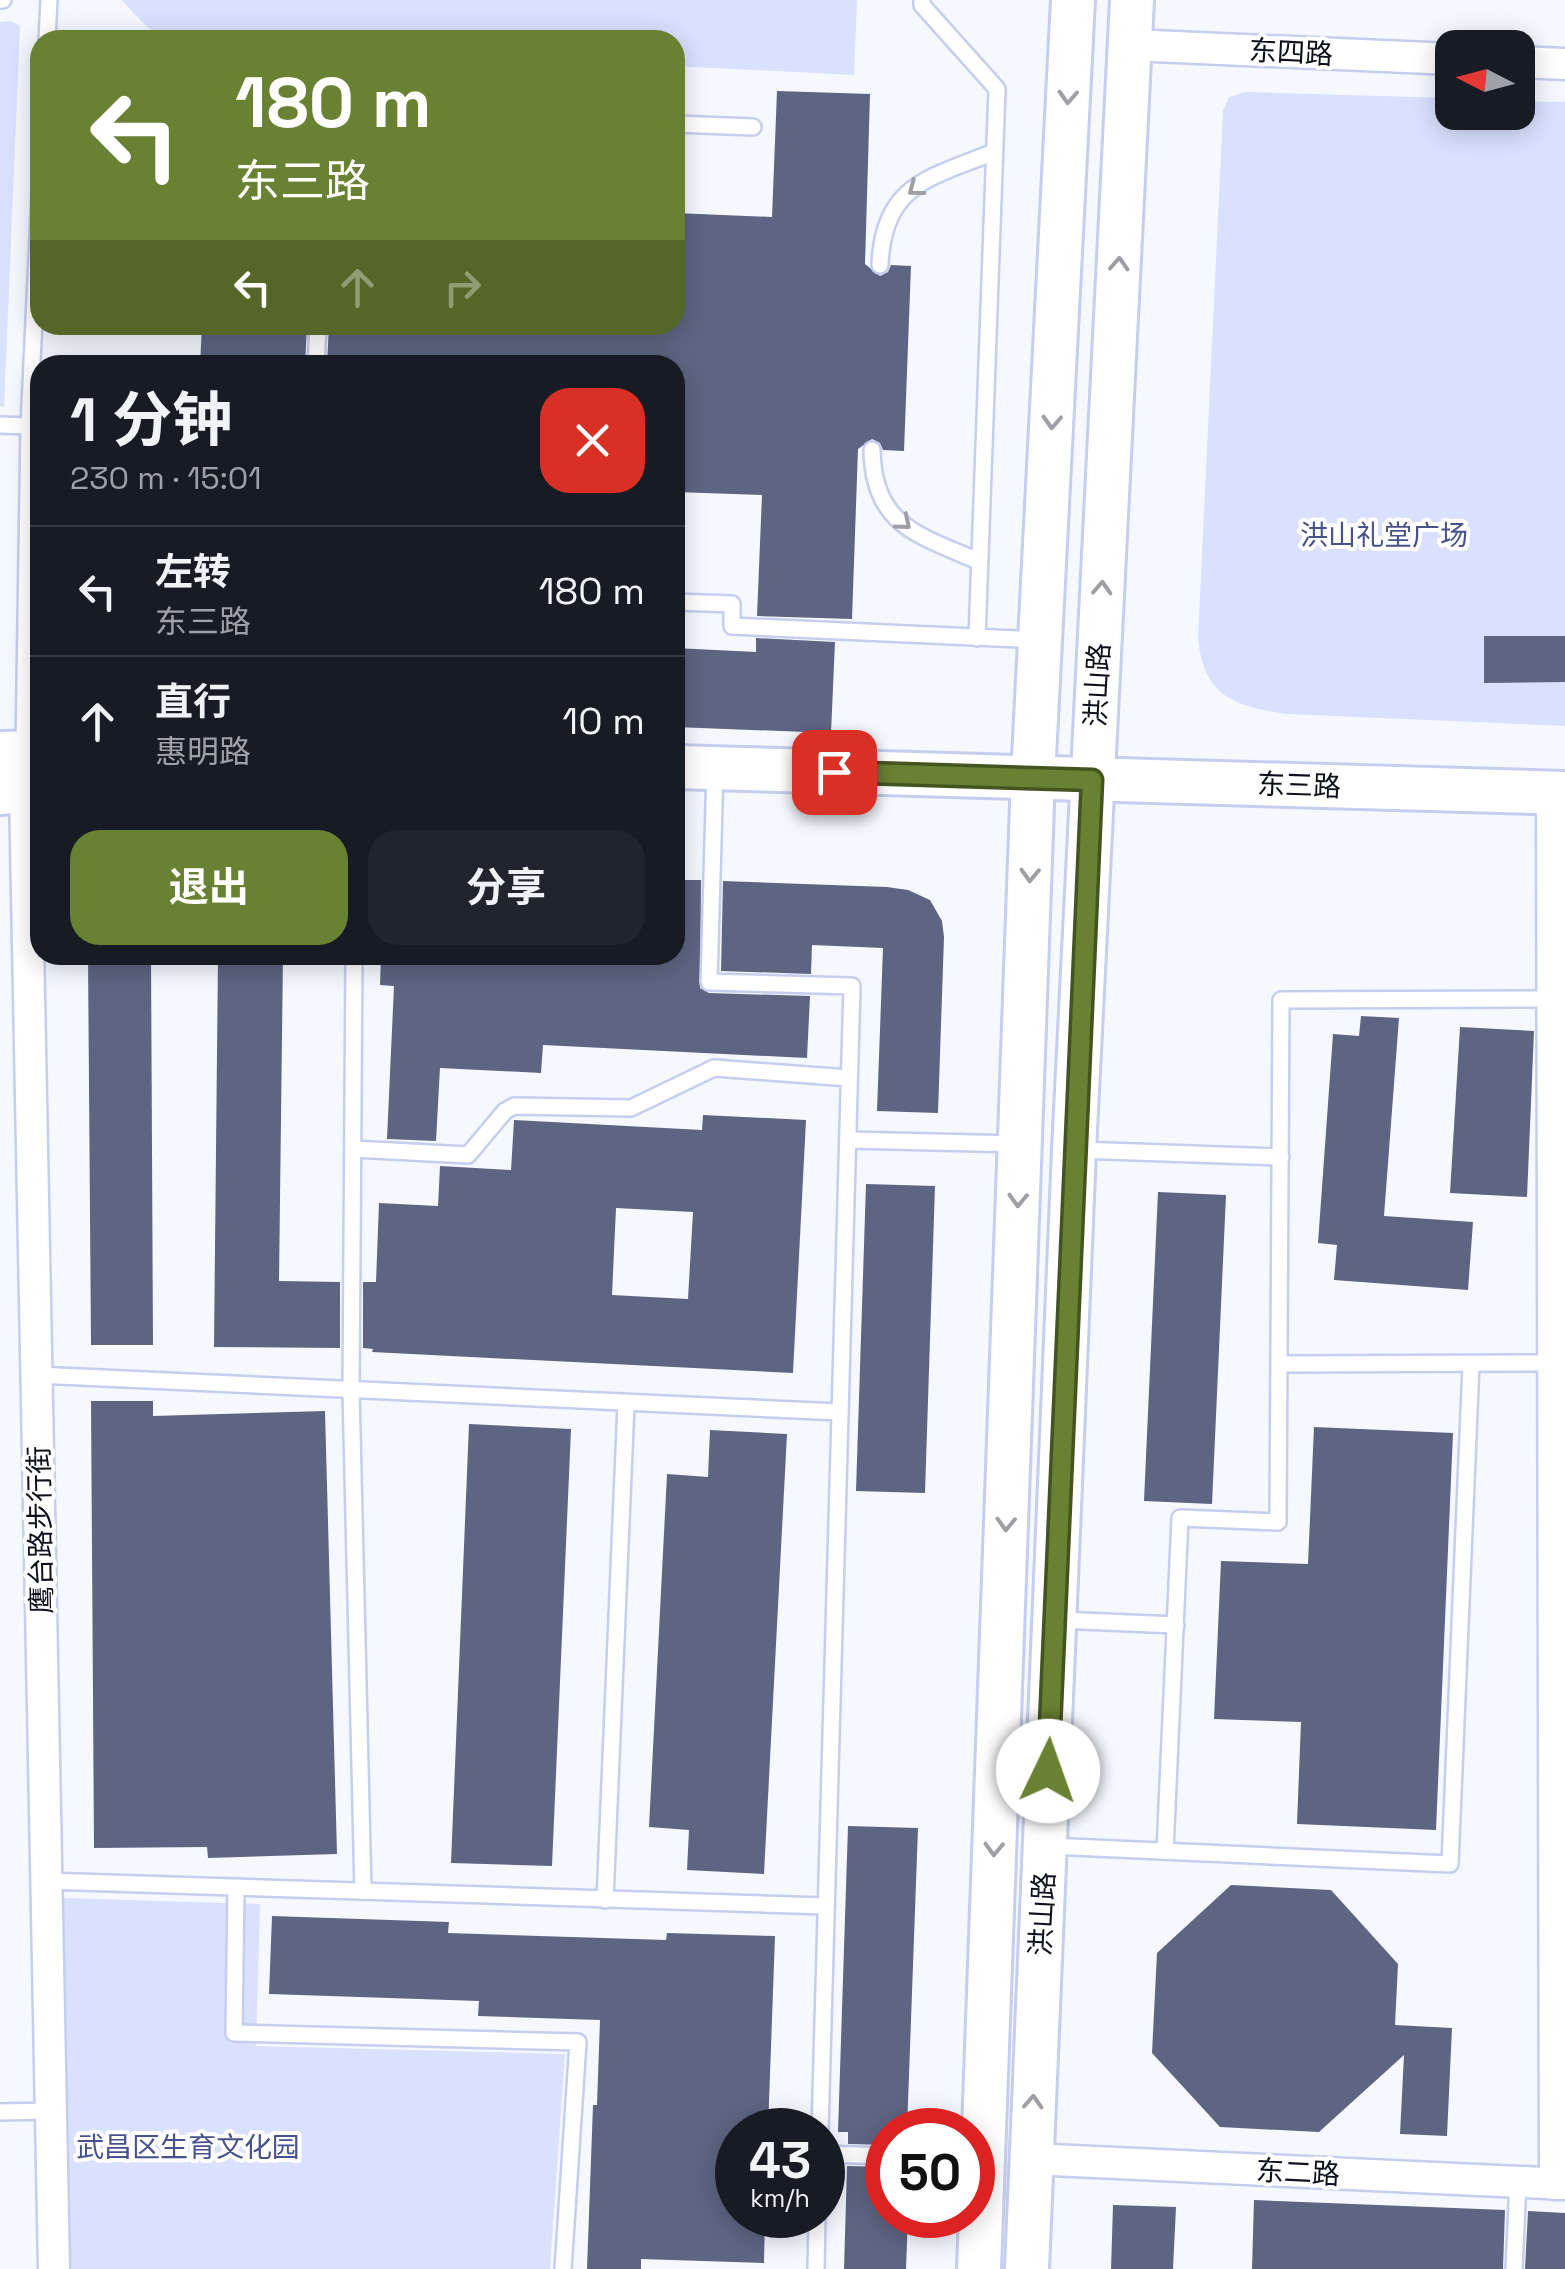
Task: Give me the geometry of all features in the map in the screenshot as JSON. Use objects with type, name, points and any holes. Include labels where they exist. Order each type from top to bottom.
[{"type":"main road","name":"洪山路","points":[[980,2108],[1033,778],[1073,0]]},
{"type":"main road","name":"洪山路","points":[[1027,2269],[1074,1150],[1132,0]]},
{"type":"main road","name":"东三路","points":[[695,768],[1559,793]]},
{"type":"main road","name":"洪山路","points":[[979,2238],[980,2269]]},
{"type":"street","name":"东四路","points":[[1130,45],[1435,59]]},
{"type":"street","points":[[1535,63],[1565,64]]},
{"type":"street","name":"鹰台路步行街","points":[[22,771],[54,2269]]},
{"type":"street","points":[[1559,793],[1553,1000],[1559,1032],[1560,2184]]},
{"type":"street","name":"东二路","points":[[1030,2159],[1560,2184]]},
{"type":"lane","points":[[48,30],[49,0]]},
{"type":"lane","points":[[922,0],[922,5],[996,89],[977,638]]},
{"type":"lane","points":[[685,124],[753,127]]},
{"type":"lane","points":[[880,264],[888,216],[910,190],[994,152]]},
{"type":"lane","points":[[0,425],[30,426],[22,771]]},
{"type":"lane","points":[[872,450],[875,486],[900,524],[978,561]]},
{"type":"lane","points":[[685,602],[732,604],[732,626],[1041,640]]},
{"type":"lane","points":[[695,768],[709,982],[852,986],[821,2108]]},
{"type":"lane","points":[[354,965],[351,1390],[363,1891]]},
{"type":"lane","points":[[1165,1852],[1180,1518],[1278,1522],[1281,1000],[1553,1000]]},
{"type":"lane","points":[[352,1149],[468,1154],[505,1111],[514,1106],[631,1108],[714,1068],[850,1078]]},
{"type":"lane","points":[[848,1140],[1020,1144]]},
{"type":"lane","points":[[1074,1150],[1281,1157]]},
{"type":"lane","points":[[1281,1364],[1559,1364]]},
{"type":"lane","points":[[1044,1846],[1450,1864],[1471,1364]]},
{"type":"lane","points":[[37,1375],[840,1412]]},
{"type":"lane","points":[[605,1900],[626,1404]]},
{"type":"lane","points":[[1054,1620],[1176,1626]]},
{"type":"lane","points":[[47,1881],[826,1906]]},
{"type":"lane","points":[[236,1887],[234,2033],[578,2042],[563,2269]]},
{"type":"lane","points":[[0,2112],[52,2111]]},
{"type":"lane","points":[[1514,2269],[1518,2182]]},
{"type":"lane","points":[[816,2269],[817,2238]]},
{"type":"green space","points":[[122,0],[857,0],[854,75],[685,67],[685,30],[152,30]]},
{"type":"green space","points":[[11,21],[20,26],[4,407],[0,406],[0,22]]},
{"type":"green space","name":"洪山礼堂广场","points":[[1245,92],[1435,98],[1435,130],[1535,130],[1535,101],[1565,102],[1565,726],[1286,714],[1236,702],[1224,695],[1207,674],[1198,639],[1223,111],[1229,97]]},
{"type":"green space","name":"武昌区生育文化园","points":[[64,1898],[260,1904],[256,2046],[565,2054],[550,2269],[67,2269]]},
{"type":"building","points":[[777,91],[870,94],[865,264],[880,276],[891,265],[911,266],[904,451],[883,450],[872,439],[858,449],[852,619],[757,616],[762,495],[685,492],[685,355],[328,355],[328,335],[685,335],[685,213],[772,217]]},
{"type":"building","points":[[202,335],[306,335],[306,355],[200,355]]},
{"type":"building","points":[[1484,636],[1565,636],[1565,682],[1484,683]]},
{"type":"building","points":[[756,638],[835,642],[831,733],[685,727],[685,648],[756,652]]},
{"type":"building","points":[[685,880],[701,880],[700,988],[709,993],[810,996],[807,1058],[543,1045],[541,1073],[440,1068],[436,1141],[387,1139],[394,986],[380,985],[381,965],[685,965]]},
{"type":"building","points":[[723,881],[887,887],[908,890],[930,900],[942,921],[944,937],[938,1113],[877,1111],[883,948],[812,945],[811,974],[721,971]]},
{"type":"building","points":[[88,965],[151,965],[153,1345],[91,1345]]},
{"type":"building","points":[[218,965],[283,965],[279,1281],[340,1282],[340,1348],[214,1347]]},
{"type":"building","points":[[1361,1016],[1399,1018],[1384,1216],[1473,1222],[1468,1290],[1334,1280],[1337,1245],[1318,1243],[1333,1034],[1359,1036]]},
{"type":"building","points":[[1460,1027],[1534,1031],[1527,1197],[1450,1193]]},
{"type":"building","points":[[703,1115],[806,1120],[793,1373],[372,1352],[373,1349],[363,1348],[363,1282],[376,1282],[379,1203],[438,1206],[440,1166],[511,1170],[514,1120],[702,1130]],"holes":[[[616,1208],[693,1212],[688,1299],[612,1295]]]},
{"type":"building","points":[[866,1184],[935,1186],[925,1493],[856,1491]]},
{"type":"building","points":[[1158,1192],[1226,1195],[1212,1504],[1144,1501]]},
{"type":"building","points":[[91,1401],[153,1401],[153,1416],[325,1411],[337,1854],[208,1858],[207,1847],[94,1848]]},
{"type":"building","points":[[469,1424],[571,1429],[552,1866],[451,1863]]},
{"type":"building","points":[[1314,1427],[1453,1433],[1436,1830],[1297,1824],[1301,1722],[1214,1719],[1221,1561],[1308,1564]]},
{"type":"building","points":[[710,1430],[787,1434],[764,1874],[687,1870],[689,1830],[649,1827],[667,1474],[708,1477]]},
{"type":"building","points":[[848,1826],[918,1828],[908,2108],[865,2108],[865,2144],[848,2144],[845,2108],[839,2108]]},
{"type":"building","points":[[1231,1885],[1331,1890],[1398,1964],[1395,2025],[1452,2028],[1447,2136],[1400,2134],[1404,2055],[1319,2132],[1220,2127],[1152,2053],[1157,1953]]},
{"type":"building","points":[[272,1916],[449,1922],[448,1933],[666,1940],[667,1933],[775,1936],[769,2108],[715,2108],[715,2238],[765,2238],[764,2263],[641,2259],[641,2269],[587,2269],[600,2020],[478,2016],[479,2001],[269,1994]]},
{"type":"building","points":[[847,2166],[865,2166],[865,2238],[907,2238],[906,2269],[844,2269]]},
{"type":"building","points":[[1254,2200],[1505,2210],[1503,2269],[1252,2269]]},
{"type":"building","points":[[1113,2205],[1176,2207],[1173,2269],[1111,2269]]},
{"type":"building","points":[[1528,2211],[1565,2213],[1565,2269],[1525,2269]]},
{"type":"route","points":[[834,772],[1092,780],[1048,1771]]}]
